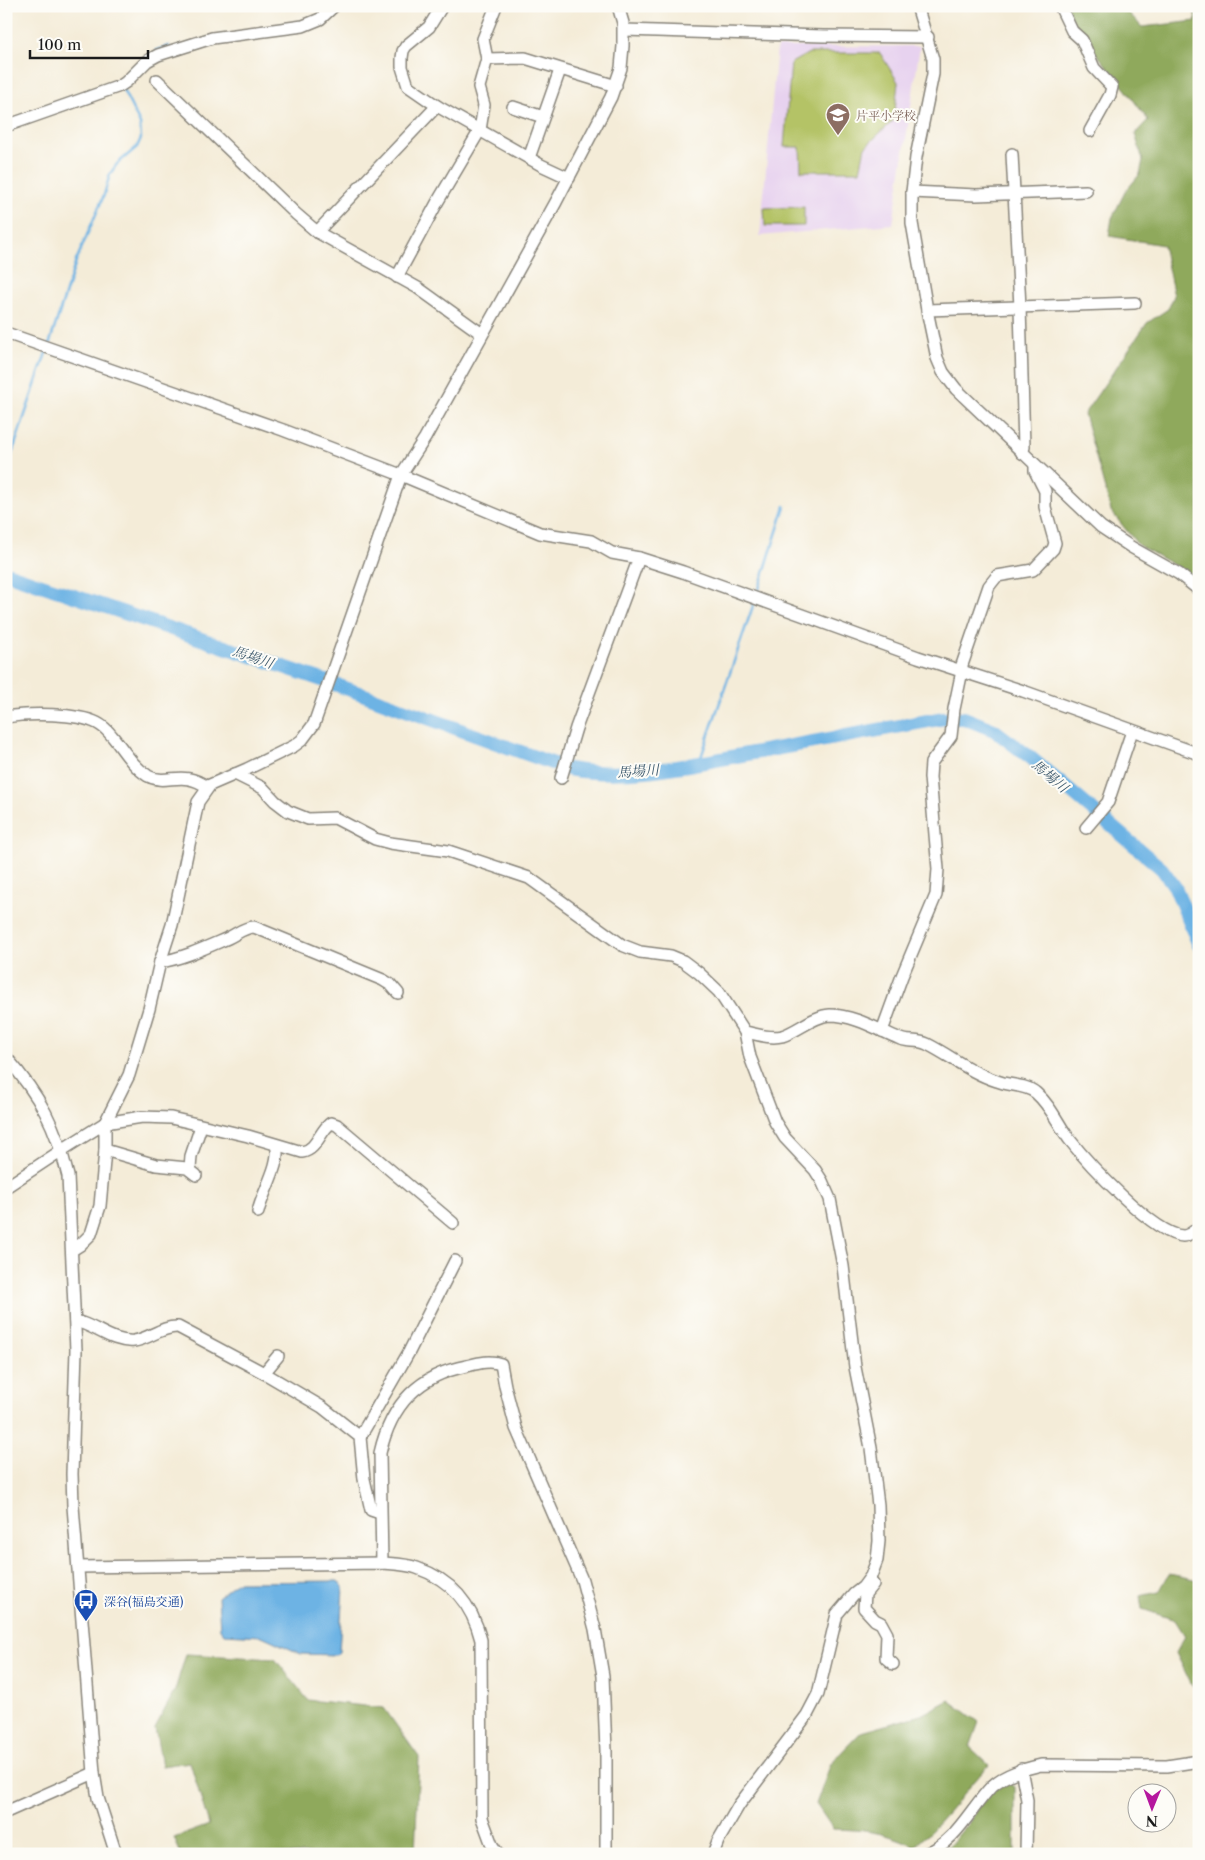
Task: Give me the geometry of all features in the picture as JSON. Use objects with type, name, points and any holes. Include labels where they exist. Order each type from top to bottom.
[{"type":"street","points":[[6,126],[120,86],[147,61],[158,55],[212,38],[302,26],[320,19],[334,6]]},
{"type":"street","points":[[442,6],[429,27],[406,46],[403,51],[402,67],[408,86],[437,106],[529,158],[569,178]]},
{"type":"street","points":[[397,277],[480,130],[484,105],[478,87],[487,59],[484,39],[496,6]]},
{"type":"street","points":[[72,1250],[91,1234],[94,1227],[102,1197],[105,1150],[104,1124],[129,1075],[149,1009],[160,962],[172,925],[195,809],[206,787],[302,740],[314,724],[401,475],[425,438],[569,178],[616,86],[621,68],[624,30],[618,6]]},
{"type":"street","points":[[917,6],[928,37],[933,59],[933,74],[916,157],[912,192],[912,223],[927,310],[937,358],[943,372],[956,389],[1022,454],[1101,527],[1115,538],[1179,574],[1199,590]]},
{"type":"street","points":[[1060,6],[1072,31],[1082,40],[1094,68],[1112,88],[1090,131]]},
{"type":"street","points":[[624,30],[928,37]]},
{"type":"street","points":[[487,59],[525,58],[616,86]]},
{"type":"street","points":[[529,158],[560,70]]},
{"type":"street","points":[[157,80],[317,232],[418,288],[482,334]]},
{"type":"street","points":[[317,232],[437,106]]},
{"type":"street","points":[[512,107],[543,117]]},
{"type":"street","points":[[1012,154],[1020,308],[1024,447],[1022,454]]},
{"type":"street","points":[[912,192],[1014,194],[1086,191]]},
{"type":"street","points":[[927,310],[1135,303]]},
{"type":"street","points":[[6,333],[283,430],[401,475],[540,533],[582,538],[599,544],[618,555],[638,558],[684,572],[1199,754]]},
{"type":"street","points":[[882,1030],[936,895],[938,869],[930,769],[933,760],[949,741],[953,728],[954,709],[962,665],[991,581],[997,576],[1033,570],[1053,549],[1055,543],[1045,507],[1045,491],[1035,471],[1035,465]]},
{"type":"street","points":[[561,778],[576,728],[638,558]]},
{"type":"street","points":[[6,717],[38,714],[77,718],[97,723],[112,735],[137,767],[148,776],[157,778],[183,777],[192,779],[206,787]]},
{"type":"street","points":[[1086,828],[1108,802],[1132,731]]},
{"type":"street","points":[[235,774],[263,788],[288,811],[308,819],[335,818],[374,839],[448,851],[528,878],[622,945],[634,950],[671,956],[683,961],[719,992],[745,1032],[750,1057],[773,1118],[785,1138],[822,1180],[830,1199],[843,1266],[855,1367],[874,1470],[879,1541],[876,1563],[871,1576],[863,1587],[854,1594],[837,1614],[818,1694],[808,1715],[739,1805],[718,1841],[713,1854]]},
{"type":"street","points":[[160,962],[188,954],[232,936],[245,928],[254,927],[383,980],[398,993]]},
{"type":"street","points":[[745,1032],[766,1036],[781,1036],[823,1016],[832,1015],[848,1018],[882,1030],[900,1040],[928,1044],[966,1068],[998,1082],[1034,1091],[1052,1110],[1070,1140],[1124,1198],[1152,1222],[1173,1233],[1184,1236],[1189,1235],[1199,1227]]},
{"type":"street","points":[[6,1057],[34,1091],[52,1124],[62,1150],[70,1190],[76,1350],[72,1474],[78,1568],[94,1773],[98,1798],[116,1854]]},
{"type":"street","points":[[6,1187],[104,1124],[152,1117],[171,1118],[306,1152],[313,1147],[325,1127],[335,1124],[453,1223]]},
{"type":"street","points":[[105,1150],[156,1165],[177,1166],[193,1172],[191,1156],[201,1126]]},
{"type":"street","points":[[258,1212],[276,1161],[278,1149],[276,1145]]},
{"type":"street","points":[[380,1513],[371,1510],[364,1479],[360,1437],[410,1352],[454,1261]]},
{"type":"street","points":[[75,1321],[86,1323],[118,1339],[133,1341],[151,1336],[167,1328],[178,1327],[264,1373],[322,1407],[360,1437]]},
{"type":"street","points":[[264,1373],[278,1356]]},
{"type":"street","points":[[382,1563],[380,1453],[394,1413],[409,1394],[427,1379],[450,1369],[492,1361],[501,1364],[516,1428],[582,1580],[595,1629],[603,1676],[606,1751],[606,1854]]},
{"type":"street","points":[[78,1568],[382,1563],[416,1568],[446,1581],[467,1605],[477,1623],[481,1640],[482,1818],[492,1845],[498,1854]]},
{"type":"street","points":[[876,1563],[881,1566],[880,1571],[874,1583],[864,1594],[864,1608],[884,1628],[887,1638],[886,1658],[892,1664]]},
{"type":"street","points":[[924,1854],[932,1851],[948,1839],[993,1786],[1021,1769],[1042,1765],[1167,1766],[1199,1761]]},
{"type":"street","points":[[1021,1769],[1027,1800],[1026,1854]]},
{"type":"street","points":[[6,1812],[94,1773]]},
{"type":"shaded area","name":"片平小学校","points":[[920,46],[893,224],[760,236],[777,47]]},
{"type":"green space","points":[[1067,6],[1122,6],[1142,27],[1196,21],[1194,6],[1199,6],[1199,579],[1138,545],[1111,511],[1084,414],[1147,323],[1168,309],[1174,296],[1163,245],[1109,236],[1112,218],[1125,192],[1140,174],[1143,160],[1135,134],[1148,120],[1074,26]]},
{"type":"green space","points":[[809,53],[880,53],[898,82],[894,120],[865,147],[860,171],[801,171],[800,147],[784,147],[791,63]]},
{"type":"green space","points":[[804,207],[804,226],[765,226],[764,208]]},
{"type":"green space","points":[[1169,1574],[1199,1580],[1199,1690],[1192,1686],[1176,1653],[1185,1636],[1175,1620],[1142,1609],[1140,1596],[1159,1592]]},
{"type":"green space","points":[[186,1654],[275,1659],[308,1700],[384,1708],[419,1757],[415,1854],[181,1854],[174,1838],[209,1825],[190,1762],[162,1766],[155,1728],[175,1690]]},
{"type":"green space","points":[[949,1700],[979,1722],[970,1747],[989,1765],[944,1817],[915,1846],[875,1833],[833,1829],[816,1804],[831,1763],[861,1732],[921,1715]]},
{"type":"green space","points":[[1005,1779],[1015,1787],[1015,1854],[934,1854],[950,1845],[970,1821],[986,1793]]},
{"type":"water","points":[[338,1581],[343,1587],[339,1652],[336,1655],[301,1654],[262,1636],[224,1634],[220,1629],[218,1597],[237,1582]]},
{"type":"waterway","points":[[157,50],[169,46]]},
{"type":"waterway","points":[[123,78],[135,66]]},
{"type":"waterway","points":[[49,345],[76,261],[104,195],[110,174],[117,164],[137,147],[141,138],[140,124],[122,88]]},
{"type":"waterway","points":[[6,471],[47,350]]},
{"type":"waterway","points":[[757,595],[785,506]]},
{"type":"waterway","name":"馬場川","points":[[6,573],[337,685],[568,769],[591,772],[637,772],[707,762],[944,718],[964,718],[994,730],[1031,758],[1162,869],[1175,887],[1199,945]]},
{"type":"waterway","points":[[699,763],[755,600]]},
{"type":"waterway","points":[[6,1846],[9,1854]]},
{"type":"place","name":"片平小学校","points":[[838,136]]},
{"type":"place","name":"深谷(福島交通)","points":[[86,1622]]}]
